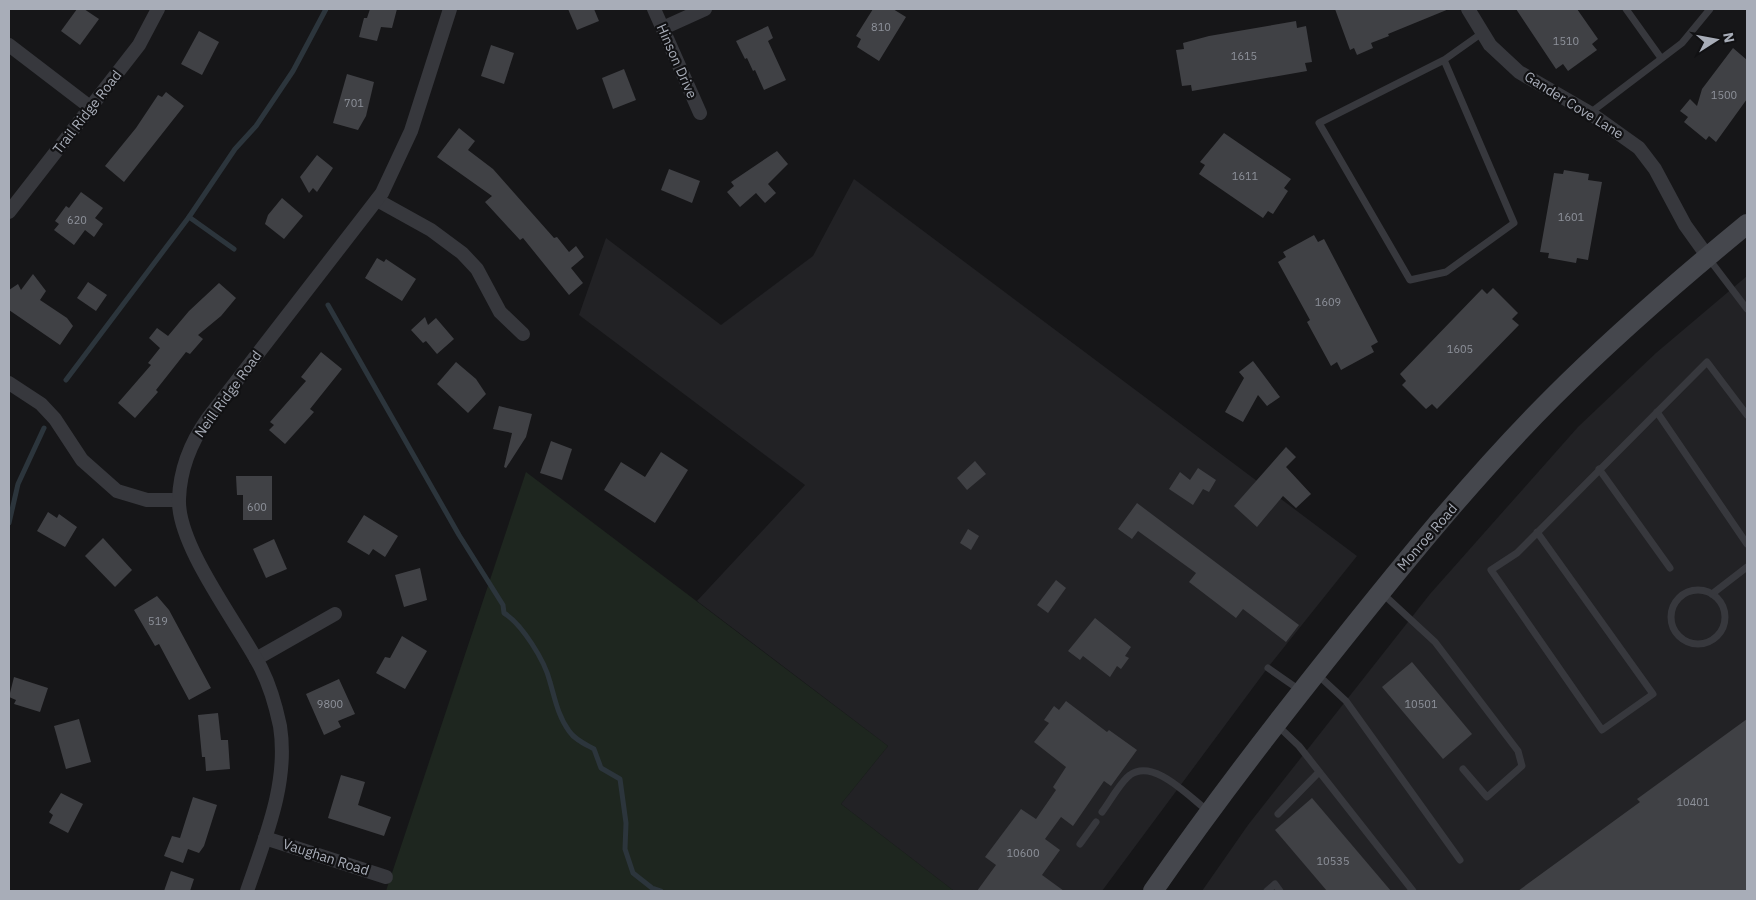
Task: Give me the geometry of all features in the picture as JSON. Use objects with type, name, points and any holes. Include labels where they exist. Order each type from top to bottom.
[{"type":"main road","name":"Monroe Road","points":[[1153,891],[1209,812],[1301,692],[1381,592],[1466,492],[1552,399],[1631,323],[1747,224]]},
{"type":"street","name":"Trail Ridge Road","points":[[9,212],[139,45],[158,9]]},
{"type":"street","name":"Neill Ridge Road","points":[[247,891],[265,838],[279,787],[282,746],[274,700],[256,658],[202,566],[182,520],[179,500],[183,472],[196,434],[377,200],[404,150],[450,9]]},
{"type":"street","name":"Hinson Drive","points":[[654,9],[700,113]]},
{"type":"street","points":[[663,28],[705,9]]},
{"type":"street","name":"Gander Cove Lane","points":[[1468,9],[1490,45],[1519,72],[1590,113],[1639,148],[1655,169],[1685,225],[1708,256]]},
{"type":"street","points":[[9,45],[90,107]]},
{"type":"street","points":[[377,200],[430,230],[462,253],[477,269],[500,312],[523,334]]},
{"type":"street","points":[[9,383],[41,404],[55,419],[82,460],[117,491],[147,500],[179,500]]},
{"type":"street","points":[[256,658],[335,614]]},
{"type":"street","name":"Vaughan Road","points":[[265,838],[386,876]]},
{"type":"lane","points":[[1626,9],[1661,58]]},
{"type":"lane","points":[[1590,113],[1682,43],[1710,9]]},
{"type":"lane","points":[[1444,60],[1514,223],[1446,272],[1410,280],[1319,123],[1444,60],[1482,33]]},
{"type":"lane","points":[[1708,256],[1747,309]]},
{"type":"lane","points":[[1537,532],[1653,694],[1602,730],[1491,570],[1517,553],[1537,532],[1599,469],[1707,362],[1747,415]]},
{"type":"lane","points":[[1656,412],[1747,544]]},
{"type":"lane","points":[[1599,469],[1670,568]]},
{"type":"lane","points":[[1712,594],[1747,567]]},
{"type":"lane","points":[[1704,590],[1712,594],[1723,606],[1725,615],[1721,631],[1716,638],[1700,644],[1684,639],[1677,633],[1673,625],[1674,606],[1686,593],[1704,590]]},
{"type":"lane","points":[[1381,592],[1435,642],[1518,751],[1522,766],[1486,797],[1462,769]]},
{"type":"lane","points":[[1268,668],[1301,692]]},
{"type":"lane","points":[[1316,673],[1346,702],[1460,860]]},
{"type":"lane","points":[[1276,724],[1298,746],[1413,891]]},
{"type":"lane","points":[[1102,812],[1129,775],[1146,769],[1159,773],[1209,812]]},
{"type":"lane","points":[[1278,814],[1319,772]]},
{"type":"lane","points":[[1080,844],[1096,822]]},
{"type":"lane","points":[[1267,891],[1275,884],[1280,891]]},
{"type":"shaded area","points":[[854,179],[1357,556],[1269,666],[1102,891],[954,891],[841,804],[888,746],[697,601],[805,485],[579,315],[606,238],[721,325],[813,256]]},
{"type":"shaded area","points":[[1747,276],[1747,891],[1202,891],[1248,825],[1430,594],[1578,427],[1656,353]]},
{"type":"shaded area","points":[[526,472],[888,746],[841,804],[954,891],[386,891]]},
{"type":"building","points":[[77,9],[84,9],[99,19],[80,45],[61,31]]},
{"type":"building","points":[[370,9],[397,9],[392,28],[381,27],[377,41],[359,37],[364,18],[367,18]]},
{"type":"building","points":[[568,9],[594,9],[599,21],[577,30]]},
{"type":"building","points":[[873,9],[893,9],[906,17],[879,61],[857,47],[861,39],[856,36]]},
{"type":"building","points":[[1335,9],[1449,9],[1388,34],[1389,36],[1371,43],[1373,48],[1357,55],[1354,48],[1350,50]]},
{"type":"building","points":[[1516,9],[1577,9],[1598,39],[1592,44],[1597,50],[1568,71],[1563,64],[1556,69]]},
{"type":"building","points":[[1296,21],[1297,28],[1306,26],[1312,62],[1305,63],[1307,71],[1192,91],[1191,85],[1182,86],[1176,50],[1184,49],[1183,43],[1209,36]]},
{"type":"building","points":[[768,26],[773,38],[768,41],[786,80],[764,90],[755,70],[753,71],[747,58],[745,59],[736,41]]},
{"type":"building","points":[[199,31],[219,42],[202,75],[181,64]]},
{"type":"building","points":[[491,45],[514,53],[504,84],[481,76]]},
{"type":"building","points":[[1733,48],[1747,60],[1747,99],[1716,142],[1709,136],[1706,140],[1684,122],[1688,117],[1680,111],[1690,99],[1697,106],[1702,89]]},
{"type":"building","points":[[624,69],[636,100],[613,109],[602,78]]},
{"type":"building","points":[[347,74],[374,82],[366,116],[358,130],[333,123]]},
{"type":"building","points":[[166,92],[184,106],[124,182],[105,166],[136,128],[158,95],[162,97]]},
{"type":"building","points":[[459,128],[475,141],[468,150],[493,169],[554,238],[557,237],[569,252],[576,246],[584,257],[571,268],[583,283],[569,295],[523,238],[520,240],[485,202],[492,196],[437,157]]},
{"type":"building","points":[[1224,133],[1291,179],[1284,188],[1288,191],[1273,214],[1268,211],[1263,218],[1199,174],[1205,165],[1200,162]]},
{"type":"building","points":[[777,151],[788,164],[768,184],[776,193],[765,203],[756,193],[740,207],[727,192],[734,186],[731,182]]},
{"type":"building","points":[[317,155],[333,168],[317,192],[313,188],[309,193],[300,177]]},
{"type":"building","points":[[669,169],[700,181],[692,203],[661,190]]},
{"type":"building","points":[[1564,170],[1589,174],[1588,180],[1602,182],[1588,260],[1577,258],[1576,263],[1548,258],[1549,253],[1540,252],[1554,173],[1563,174]]},
{"type":"building","points":[[81,192],[103,208],[95,218],[103,224],[94,237],[85,230],[74,245],[54,230],[59,224],[55,221],[66,206],[69,208]]},
{"type":"building","points":[[282,198],[303,216],[284,239],[265,224],[268,215]]},
{"type":"building","points":[[1314,235],[1318,242],[1324,239],[1378,342],[1371,346],[1374,352],[1341,370],[1337,362],[1331,366],[1307,322],[1310,320],[1278,262],[1286,257],[1283,252]]},
{"type":"building","points":[[377,258],[384,262],[386,259],[416,279],[402,301],[365,278]]},
{"type":"building","points":[[33,274],[46,291],[40,300],[67,318],[73,326],[60,345],[9,310],[9,290],[18,284],[21,290]]},
{"type":"building","points":[[88,282],[107,295],[96,311],[77,298]]},
{"type":"building","points":[[219,283],[236,298],[221,316],[198,335],[203,339],[190,354],[186,352],[156,390],[158,392],[135,418],[118,403],[151,365],[148,363],[160,348],[149,338],[157,328],[168,336],[189,311]]},
{"type":"building","points":[[1493,288],[1518,313],[1512,319],[1519,325],[1437,409],[1432,404],[1426,409],[1402,385],[1406,381],[1400,374],[1482,289],[1487,294]]},
{"type":"building","points":[[425,317],[428,325],[436,318],[454,339],[437,354],[426,341],[423,343],[411,330]]},
{"type":"building","points":[[321,352],[342,369],[310,409],[314,412],[285,444],[269,430],[274,425],[270,422],[306,381],[301,377]]},
{"type":"building","points":[[1253,361],[1280,397],[1267,406],[1258,395],[1243,422],[1225,412],[1244,378],[1239,372]]},
{"type":"building","points":[[456,362],[476,379],[486,394],[468,413],[437,384]]},
{"type":"building","points":[[499,406],[532,414],[526,437],[506,468],[504,467],[512,433],[493,429]]},
{"type":"building","points":[[551,441],[572,449],[562,480],[540,473]]},
{"type":"building","points":[[1286,447],[1296,457],[1286,467],[1311,494],[1296,508],[1283,496],[1257,527],[1234,506]]},
{"type":"building","points":[[661,452],[688,470],[655,523],[604,490],[621,462],[645,477]]},
{"type":"building","points":[[975,461],[986,474],[967,490],[957,478]]},
{"type":"building","points":[[1198,468],[1216,480],[1209,492],[1203,489],[1193,505],[1169,489],[1180,472],[1190,480]]},
{"type":"building","points":[[236,476],[272,476],[272,520],[243,520],[243,495],[237,495]]},
{"type":"building","points":[[1137,503],[1299,625],[1286,642],[1243,609],[1236,618],[1189,582],[1196,573],[1138,531],[1132,539],[1118,529]]},
{"type":"building","points":[[48,512],[57,518],[59,514],[77,527],[65,547],[37,531]]},
{"type":"building","points":[[364,515],[398,536],[385,557],[373,549],[369,555],[347,542]]},
{"type":"building","points":[[968,529],[979,536],[971,550],[960,543]]},
{"type":"building","points":[[103,538],[132,570],[115,587],[85,556]]},
{"type":"building","points":[[274,539],[287,569],[266,578],[253,549]]},
{"type":"building","points":[[420,568],[427,600],[404,607],[395,575]]},
{"type":"building","points":[[1056,580],[1066,588],[1048,613],[1037,605]]},
{"type":"building","points":[[157,596],[169,610],[211,688],[189,700],[159,644],[155,646],[134,610]]},
{"type":"building","points":[[1095,618],[1131,647],[1125,656],[1129,658],[1121,669],[1117,666],[1110,677],[1083,656],[1080,660],[1068,651]]},
{"type":"building","points":[[402,636],[427,651],[405,689],[376,673],[385,657],[390,658]]},
{"type":"building","points":[[1412,662],[1472,734],[1443,759],[1382,687]]},
{"type":"building","points":[[14,677],[48,688],[40,712],[14,704],[16,700],[9,697]]},
{"type":"building","points":[[339,679],[355,714],[338,721],[341,727],[324,735],[306,694]]},
{"type":"building","points":[[1066,701],[1107,732],[1109,730],[1137,750],[1111,786],[1104,781],[1073,826],[1061,817],[1045,839],[1060,850],[1042,875],[1064,891],[977,891],[996,865],[985,857],[1021,809],[1036,819],[1056,790],[1053,787],[1066,767],[1034,742],[1049,723],[1044,720],[1054,706],[1059,710]]},
{"type":"building","points":[[218,713],[221,740],[228,740],[230,769],[206,771],[205,757],[202,757],[198,715]]},
{"type":"building","points":[[79,719],[91,762],[66,769],[54,726]]},
{"type":"building","points":[[1747,719],[1747,891],[1518,891],[1640,802],[1637,799]]},
{"type":"building","points":[[341,775],[365,782],[358,805],[391,817],[384,836],[328,818]]},
{"type":"building","points":[[61,793],[83,804],[68,833],[49,823],[53,815],[49,812]]},
{"type":"building","points":[[193,797],[217,805],[204,846],[199,853],[188,849],[183,863],[164,856],[172,836],[180,838]]},
{"type":"building","points":[[1312,798],[1391,891],[1327,891],[1275,830]]},
{"type":"building","points":[[171,871],[194,879],[190,891],[164,891]]},
{"type":"waterway","points":[[66,380],[189,217],[235,149],[256,126],[293,71],[326,9]]},
{"type":"waterway","points":[[189,217],[234,249]]},
{"type":"waterway","points":[[328,305],[459,535],[503,605],[504,613],[518,625],[538,654],[547,673],[557,707],[565,725],[580,742],[594,749],[601,768],[620,779],[626,823],[625,849],[633,873],[652,888],[661,891]]},
{"type":"waterway","points":[[9,523],[18,484],[44,428]]}]
